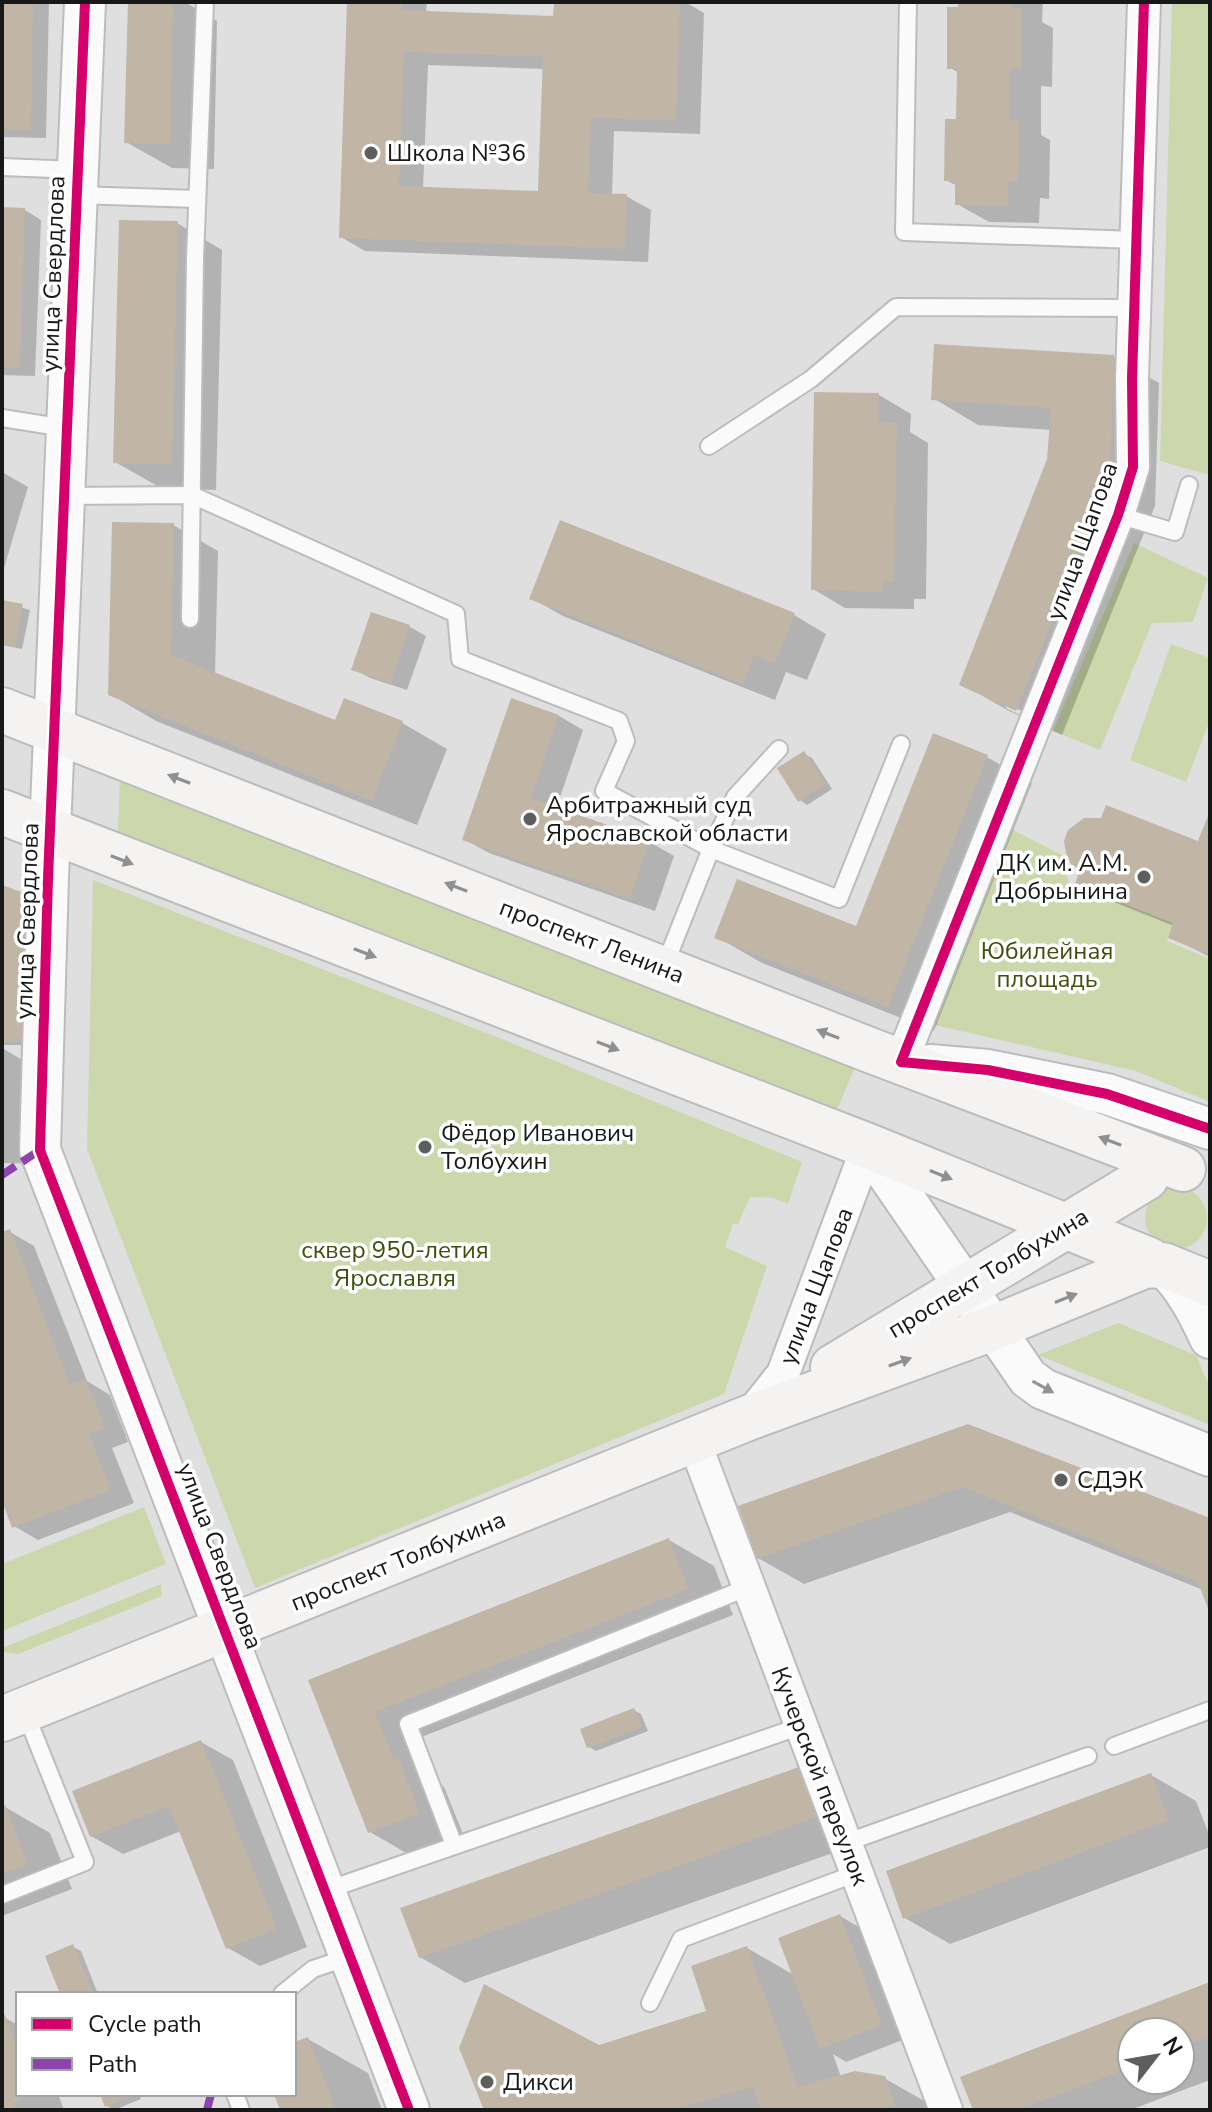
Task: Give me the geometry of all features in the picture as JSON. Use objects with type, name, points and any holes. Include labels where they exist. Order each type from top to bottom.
[{"type":"main road","name":"проспект Ленина","points":[[2,710],[1193,1173]]},
{"type":"main road","points":[[2,812],[868,1146],[1156,1262],[1210,1276]]},
{"type":"main road","points":[[1156,1262],[1137,1249],[1130,1235],[1126,1220],[1128,1204],[1135,1190],[1193,1173]]},
{"type":"main road","name":"проспект Толбухина","points":[[748,1418],[1067,1225],[1193,1173]]},
{"type":"main road","name":"проспект Толбухина","points":[[13,1715],[748,1418],[993,1328],[1156,1262]]},
{"type":"street","name":"улица Свердлова","points":[[85,2],[50,830],[40,1150],[409,2110]]},
{"type":"street","name":"улица Щапова","points":[[901,1062],[1118,515],[1133,467],[1134,308],[1144,2]]},
{"type":"street","points":[[901,1062],[988,1070],[1107,1094],[1210,1129]]},
{"type":"street","name":"улица Щапова","points":[[748,1418],[783,1374],[868,1146]]},
{"type":"street","points":[[868,1146],[1028,1378],[1043,1389],[1210,1456]]},
{"type":"street","points":[[1156,1262],[1180,1282],[1210,1338]]},
{"type":"street","name":"Кучерской переулок","points":[[694,1441],[946,2110]]},
{"type":"lane","points":[[190,619],[197,199],[205,2]]},
{"type":"lane","points":[[908,2],[904,232],[1136,240]]},
{"type":"lane","points":[[2,167],[77,182],[197,199]]},
{"type":"lane","points":[[709,446],[811,379],[896,307],[1134,308]]},
{"type":"lane","points":[[2,418],[67,428]]},
{"type":"lane","points":[[1118,515],[1175,532],[1189,485]]},
{"type":"lane","points":[[64,496],[192,495],[456,614],[460,659],[619,721],[626,741],[604,791],[711,849],[839,899],[901,744]]},
{"type":"lane","points":[[663,969],[735,797],[779,749]]},
{"type":"lane","points":[[454,1845],[408,1724],[749,1587]]},
{"type":"lane","points":[[1114,1746],[1210,1710]]},
{"type":"lane","points":[[2,1895],[85,1862],[13,1715]]},
{"type":"lane","points":[[327,1890],[801,1726]]},
{"type":"lane","points":[[845,1843],[1088,1756]]},
{"type":"lane","points":[[650,2003],[681,1939],[857,1873]]},
{"type":"lane","points":[[284,1992],[313,1969],[352,1956]]},
{"type":"green space","points":[[1172,2],[1210,2],[1210,475],[1160,461]]},
{"type":"green space","points":[[1134,543],[1208,578],[1193,622],[1152,623],[1100,750],[1053,731]]},
{"type":"green space","points":[[1171,644],[1210,658],[1210,720],[1186,782],[1130,760]]},
{"type":"green space","points":[[120,772],[856,1065],[836,1112],[118,831]]},
{"type":"green space","name":"Юбилейная площадь","points":[[1005,826],[1062,855],[1069,884],[1173,923],[1167,941],[1210,959],[1210,1102],[1136,1071],[930,1024]]},
{"type":"green space","name":"сквер 950-летия Ярославля","points":[[93,880],[507,1041],[802,1162],[788,1204],[773,1198],[750,1197],[738,1224],[733,1224],[725,1247],[767,1266],[724,1394],[255,1588],[87,1149]]},
{"type":"green space","points":[[1176,1187],[1198,1196],[1207,1218],[1198,1240],[1176,1249],[1154,1240],[1145,1218],[1154,1196]]},
{"type":"green space","points":[[1118,1323],[1196,1355],[1210,1388],[1210,1425],[1038,1355]]},
{"type":"green space","points":[[144,1507],[166,1564],[2,1631],[2,1564]]},
{"type":"green space","points":[[161,1584],[162,1596],[18,1654],[2,1652],[2,1648]]},
{"type":"building","points":[[2,2],[33,2],[31,130],[2,129]]},
{"type":"building","points":[[128,2],[173,2],[170,144],[124,143]]},
{"type":"building","name":"Школа №36","points":[[347,2],[402,2],[402,10],[553,16],[554,2],[680,2],[676,121],[591,118],[588,193],[627,194],[625,249],[339,238]],"holes":[[[404,52],[543,57],[538,191],[399,186]]]},
{"type":"building","points":[[958,2],[1011,2],[1011,8],[1021,8],[1021,69],[1010,69],[1009,119],[1019,120],[1018,181],[1008,181],[1008,206],[955,205],[955,181],[944,181],[945,119],[956,119],[957,69],[947,69],[947,7],[958,7]]},
{"type":"building","points":[[2,207],[25,208],[20,368],[2,367]]},
{"type":"building","points":[[119,220],[178,221],[172,465],[113,463]]},
{"type":"building","points":[[934,344],[1114,355],[1110,479],[1016,711],[959,685],[1047,459],[1051,408],[931,400]]},
{"type":"building","points":[[814,392],[879,393],[878,422],[897,423],[894,582],[883,581],[882,592],[811,590]]},
{"type":"building","points":[[560,520],[795,613],[775,664],[754,655],[743,684],[529,599]]},
{"type":"building","points":[[112,522],[174,523],[171,655],[335,720],[344,698],[403,721],[372,801],[108,695]]},
{"type":"building","points":[[2,600],[23,604],[15,646],[2,644]]},
{"type":"building","points":[[371,612],[410,625],[391,683],[351,670]]},
{"type":"building","name":"Арбитражный суд Ярославской области","points":[[511,698],[559,715],[531,798],[650,840],[630,899],[462,840]]},
{"type":"building","points":[[933,733],[988,755],[888,1007],[714,938],[737,879],[856,926]]},
{"type":"building","points":[[804,751],[826,784],[798,802],[777,768]]},
{"type":"building","name":"ДК им. А.М. Добрынина","points":[[1106,805],[1198,841],[1210,811],[1210,955],[1168,938],[1173,923],[1075,884],[1080,870],[1071,864],[1066,853],[1064,841],[1068,830],[1084,818],[1101,818]]},
{"type":"building","points":[[2,885],[24,893],[21,1042],[2,1042]]},
{"type":"building","points":[[10,1229],[70,1385],[86,1379],[105,1428],[89,1434],[111,1490],[12,1528],[2,1501],[2,1232]]},
{"type":"building","points":[[968,1424],[1210,1518],[1210,1614],[1198,1582],[963,1487],[757,1559],[738,1506]]},
{"type":"building","points":[[669,1538],[689,1589],[375,1712],[394,1760],[399,1758],[420,1813],[368,1833],[308,1680]]},
{"type":"building","points":[[634,1708],[642,1727],[587,1748],[580,1729]]},
{"type":"building","points":[[201,1740],[277,1929],[226,1949],[169,1806],[90,1837],[72,1791]]},
{"type":"building","points":[[799,1767],[817,1817],[419,1958],[400,1908]]},
{"type":"building","points":[[1151,1773],[1169,1820],[903,1919],[886,1871]]},
{"type":"building","points":[[5,1805],[28,1864],[2,1874],[2,1806]]},
{"type":"building","points":[[840,1914],[882,2025],[820,2049],[778,1938]]},
{"type":"building","points":[[73,1944],[93,1992],[59,1992],[45,1956]]},
{"type":"building","points":[[747,1946],[798,2087],[855,2071],[885,2076],[895,2105],[879,2110],[761,2110],[753,2087],[670,2110],[484,2110],[459,2048],[484,1984],[599,2045],[706,2011],[691,1966]]},
{"type":"building","points":[[1210,1982],[1210,2037],[1196,2042],[1196,2016],[1121,2016]]},
{"type":"building","points":[[5,2015],[16,2045],[16,2096],[29,2096],[17,2101],[12,2110],[2,2110],[2,2017]]},
{"type":"building","points":[[1116,2018],[1116,2073],[1018,2110],[973,2110],[960,2077]]},
{"type":"building","points":[[308,2037],[336,2110],[280,2110],[275,2096],[296,2096],[296,2041]]},
{"type":"building","points":[[101,2096],[133,2096],[105,2107]]},
{"type":"marked path","points":[[2,1175],[40,1150]]},
{"type":"marked path","points":[[207,2110],[210,2096]]},
{"type":"cycle path","points":[[85,2],[48,878],[40,1150],[409,2110]]},
{"type":"cycle path","points":[[1144,2],[1132,379],[1133,467],[1118,515],[901,1062],[988,1070],[1107,1094],[1210,1129]]},
{"type":"place","name":"Школа №36","points":[[371,153]]},
{"type":"place","name":"Арбитражный суд Ярославской области","points":[[530,819]]},
{"type":"place","name":"ДК им. А.М. Добрынина","points":[[1144,877]]},
{"type":"place","name":"Фёдор Иванович Толбухин","points":[[425,1147]]},
{"type":"place","name":"СДЭК","points":[[1061,1480]]},
{"type":"place","name":"Дикси","points":[[487,2082]]}]
